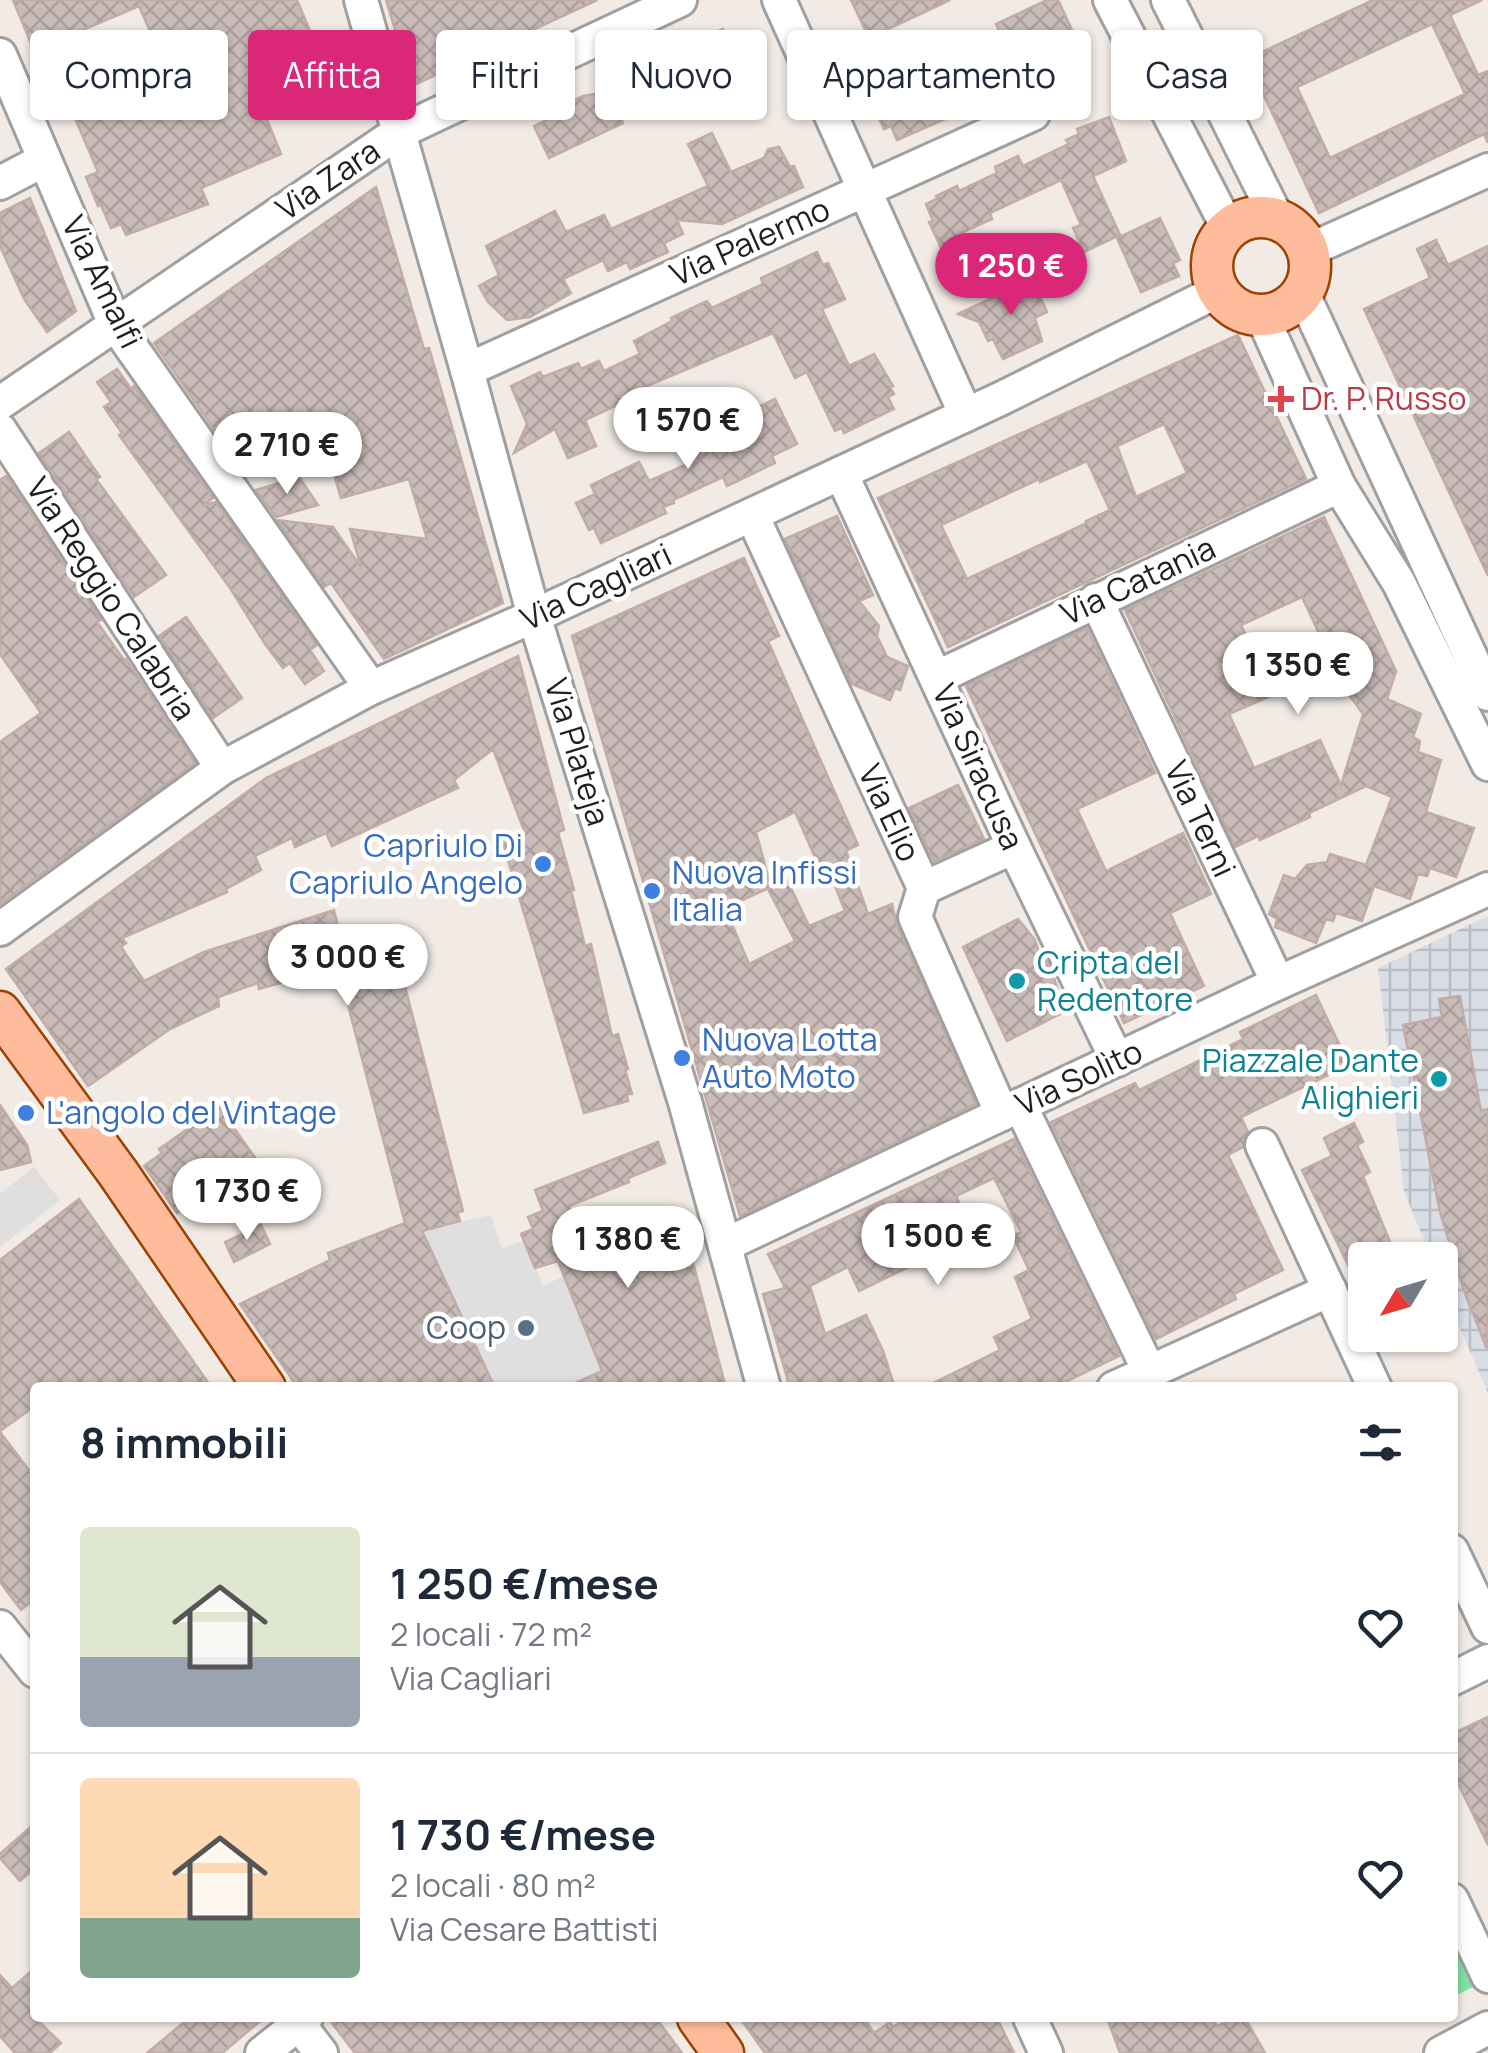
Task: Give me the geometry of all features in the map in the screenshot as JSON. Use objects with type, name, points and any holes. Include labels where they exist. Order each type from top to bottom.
[{"type":"main road","points":[[1252,217],[1278,218],[1297,230],[1309,250],[1311,273],[1303,294],[1278,313],[1262,316],[1234,307],[1218,290],[1212,269],[1215,246],[1228,228],[1252,217]]},
{"type":"main road","points":[[0,1012],[118,1173],[260,1382]]},
{"type":"main road","points":[[701,2022],[722,2053]]},
{"type":"street","name":"Via Plateja","points":[[361,0],[534,616],[679,1083],[762,1382]]},
{"type":"street","name":"Via Zara","points":[[0,403],[399,132],[680,0]]},
{"type":"street","points":[[780,0],[966,415]]},
{"type":"street","points":[[1110,0],[1228,228]]},
{"type":"street","points":[[1168,0],[1278,218]]},
{"type":"street","name":"Via Amalfi","points":[[0,55],[115,324],[371,688]]},
{"type":"street","name":"Via Palermo","points":[[468,370],[1020,120]]},
{"type":"street","points":[[0,183],[44,160]]},
{"type":"street","points":[[1309,250],[1488,170]]},
{"type":"street","name":"Via Cagliari","points":[[0,929],[222,768],[371,688],[841,474],[1218,290]]},
{"type":"street","points":[[1303,294],[1488,694]]},
{"type":"street","points":[[1262,316],[1339,486],[1399,583],[1488,764]]},
{"type":"street","name":"Via Reggio Calabria","points":[[0,430],[222,768]]},
{"type":"street","name":"Via Siracusa","points":[[841,474],[1117,1060]]},
{"type":"street","name":"Via Catania","points":[[938,677],[1339,486]]},
{"type":"street","name":"Via Elio","points":[[752,515],[924,888],[914,917],[1148,1371]]},
{"type":"street","name":"Via Terni","points":[[1096,600],[1278,983]]},
{"type":"street","points":[[924,888],[1014,847]]},
{"type":"street","name":"Via Solìto","points":[[725,1244],[1278,983],[1488,889]]},
{"type":"street","points":[[1262,1144],[1373,1382]]},
{"type":"street","points":[[1126,1382],[1330,1290]]},
{"type":"street","points":[[1458,1564],[1488,1627]]},
{"type":"street","points":[[0,1627],[30,1665]]},
{"type":"street","points":[[1458,1677],[1488,1661]]},
{"type":"street","points":[[1458,1913],[1488,1976]]},
{"type":"street","points":[[262,2053],[297,2022]]},
{"type":"street","points":[[302,2022],[321,2053]]},
{"type":"street","points":[[1032,2022],[1046,2053]]},
{"type":"street","points":[[1441,2053],[1488,2028]]},
{"type":"green space","points":[[1458,1935],[1483,1982],[1458,1994]]},
{"type":"shaded area","name":"Piazzale Dante Alighieri","points":[[1488,916],[1488,1393],[1458,1323],[1458,1242],[1425,1242],[1404,1191],[1378,968]]},
{"type":"shaded area","points":[[34,1167],[60,1200],[0,1247],[0,1194]]},
{"type":"shaded area","name":"Coop","points":[[491,1215],[502,1249],[524,1240],[543,1286],[564,1276],[602,1371],[574,1382],[480,1382],[490,1377],[422,1231]]},
{"type":"building","points":[[13,0],[297,0],[310,30],[248,30],[248,120],[267,120],[281,154],[201,188],[208,204],[126,235],[121,224],[111,228],[101,205],[98,206],[86,177],[98,172],[76,120],[228,120],[228,30],[149,30],[139,6],[83,30],[30,30],[30,41]]},
{"type":"building","points":[[386,0],[597,0],[532,30],[436,30],[436,75],[416,84],[416,30],[395,30]]},
{"type":"building","points":[[851,0],[950,0],[886,30],[865,30]]},
{"type":"building","points":[[1047,0],[1058,0],[1072,30],[999,30],[996,24]]},
{"type":"building","points":[[1373,0],[1482,0],[1450,15],[1478,75],[1488,71],[1488,143],[1484,134],[1319,213],[1263,93],[1263,52]],"holes":[[[1432,24],[1465,94],[1330,158],[1297,87]]]},
{"type":"building","points":[[595,94],[595,120],[623,123],[549,158],[534,126],[547,120],[575,120],[575,100]]},
{"type":"building","points":[[1109,117],[1126,161],[1093,176],[1120,235],[1084,252],[1073,228],[1081,225],[1061,180],[990,213],[992,219],[961,233],[962,237],[941,248],[926,204],[936,196],[957,186],[959,191],[997,173],[995,167],[1018,156],[1023,166],[1069,144],[1066,140],[1079,134],[1077,129]]},
{"type":"building","points":[[880,120],[943,120],[897,140],[891,126],[884,129]]},
{"type":"building","points":[[712,133],[731,172],[764,158],[768,149],[779,147],[790,167],[794,166],[803,187],[722,224],[677,220],[683,234],[664,243],[668,252],[630,269],[627,262],[608,271],[603,260],[563,279],[571,293],[530,317],[507,320],[488,302],[479,286],[499,275],[486,246],[555,211],[566,232],[604,215],[611,229],[708,186],[688,144]]},
{"type":"building","points":[[376,187],[424,349],[429,348],[503,603],[384,659],[331,583],[324,587],[277,520],[333,527],[361,567],[350,529],[427,539],[409,479],[341,498],[332,468],[350,462],[335,411],[246,475],[154,343]]},
{"type":"building","points":[[30,198],[76,311],[47,332],[24,299],[0,246],[0,213]]},
{"type":"building","points":[[1160,218],[1180,260],[1173,263],[1179,276],[1141,292],[1117,238]]},
{"type":"building","points":[[1436,240],[1448,265],[1488,246],[1488,576],[1364,309],[1430,278],[1417,249]]},
{"type":"building","points":[[817,252],[823,265],[828,263],[845,299],[822,309],[849,366],[874,354],[893,386],[890,387],[894,394],[888,397],[894,409],[844,433],[842,428],[835,431],[807,372],[795,378],[773,333],[623,396],[626,401],[585,420],[596,446],[568,458],[555,429],[514,453],[527,424],[511,386],[540,372],[543,377],[578,363],[581,369],[599,361],[604,371],[640,354],[634,341],[672,321],[671,318],[707,301],[712,308],[763,284],[761,278]]},
{"type":"building","points":[[1032,279],[1047,312],[1035,318],[1042,341],[1003,359],[979,322],[958,314]]},
{"type":"building","points":[[1238,335],[1306,479],[948,647],[878,498]],"holes":[[[1164,424],[1187,473],[1136,497],[1117,446]],[[1087,461],[1110,510],[967,579],[941,525]]]},
{"type":"building","points":[[117,369],[131,389],[134,386],[213,498],[202,506],[216,502],[317,645],[310,650],[324,671],[305,684],[290,663],[283,668],[265,644],[230,588],[119,435],[122,433],[104,407],[111,402],[97,382]]},
{"type":"building","points":[[775,399],[797,444],[772,456],[775,463],[727,486],[723,477],[673,500],[674,503],[663,507],[666,513],[601,543],[594,528],[589,530],[576,503],[595,494],[591,485],[639,462],[649,481],[697,460],[695,455],[700,453],[694,441]]},
{"type":"building","points":[[69,432],[100,477],[96,479],[166,575],[134,597],[39,453]]},
{"type":"building","points":[[6,476],[101,620],[97,622],[195,763],[0,904],[0,742],[41,713],[0,654],[0,480]]},
{"type":"building","points":[[299,477],[318,505],[276,517],[256,490]]},
{"type":"building","points":[[837,516],[873,595],[859,601],[879,626],[877,636],[887,657],[908,666],[900,690],[895,688],[890,700],[852,684],[785,539]]},
{"type":"building","points":[[1324,517],[1396,671],[1387,699],[1421,714],[1413,737],[1420,741],[1418,752],[1441,760],[1426,812],[1474,828],[1456,877],[1430,868],[1427,876],[1418,874],[1410,899],[1374,886],[1362,921],[1336,913],[1333,921],[1326,919],[1316,943],[1275,927],[1277,919],[1269,914],[1284,875],[1295,879],[1307,865],[1327,862],[1330,854],[1366,865],[1392,797],[1366,786],[1309,813],[1310,817],[1235,847],[1125,610]],"holes":[[[1302,597],[1323,642],[1303,651],[1323,694],[1342,685],[1363,714],[1341,785],[1320,740],[1254,768],[1229,714],[1273,695],[1241,625]]]},
{"type":"building","points":[[744,558],[779,636],[768,641],[858,845],[846,851],[868,914],[892,904],[897,925],[976,1104],[740,1216],[572,636]],"holes":[[[795,812],[818,864],[825,861],[845,911],[809,926],[787,880],[768,889],[795,941],[749,964],[725,908],[771,887],[756,832]]]},
{"type":"building","points":[[186,617],[242,698],[213,718],[159,636]]},
{"type":"building","points":[[1087,628],[1155,773],[1077,809],[1106,871],[1183,833],[1211,894],[1170,913],[1204,986],[1124,1023],[966,686]]},
{"type":"building","points":[[518,656],[564,830],[558,832],[585,946],[591,944],[612,1036],[618,1034],[628,1069],[632,1094],[627,1094],[628,1101],[584,1113],[502,840],[525,833],[493,749],[454,780],[458,788],[332,846],[326,833],[295,847],[292,838],[255,856],[261,870],[226,889],[227,892],[122,938],[126,943],[121,947],[144,981],[204,952],[334,910],[343,948],[386,937],[388,946],[394,944],[463,1211],[457,1212],[460,1221],[422,1231],[492,1382],[294,1382],[240,1304],[330,1260],[328,1253],[405,1223],[338,967],[259,989],[258,983],[218,997],[219,1006],[170,1029],[88,1086],[6,969],[266,778]]},
{"type":"building","points":[[958,785],[984,839],[934,861],[909,808]]},
{"type":"building","name":"Cripta del Redentore","points":[[1018,919],[1035,940],[1040,956],[1048,962],[1062,1013],[1007,1041],[963,947]]},
{"type":"building","points":[[1316,995],[1349,1065],[1241,1117],[1248,1132],[1243,1147],[1228,1155],[1283,1270],[1234,1294],[1236,1299],[1156,1339],[1051,1122],[1135,1083],[1139,1090],[1243,1039],[1240,1032]]},
{"type":"building","points":[[1460,996],[1481,1111],[1488,1109],[1487,1349],[1458,1271],[1458,1242],[1449,1242],[1440,1212],[1403,1025],[1442,1017],[1439,999]]},
{"type":"building","points":[[0,1105],[27,1145],[31,1162],[0,1170]]},
{"type":"building","points":[[219,1107],[259,1163],[200,1204],[197,1199],[177,1213],[144,1166],[162,1153],[159,1149]]},
{"type":"building","points":[[1354,1123],[1363,1142],[1357,1145],[1370,1172],[1363,1176],[1390,1242],[1348,1242],[1348,1265],[1302,1170],[1332,1156],[1324,1138]]},
{"type":"building","points":[[1014,1139],[1119,1356],[1065,1382],[935,1382],[1000,1350],[994,1337],[1032,1319],[1015,1277],[1029,1270],[1013,1236],[1021,1232],[994,1178],[956,1196],[962,1209],[933,1223],[946,1249],[859,1291],[848,1267],[810,1286],[825,1334],[866,1315],[893,1382],[788,1382],[763,1294],[785,1288],[768,1254]]},
{"type":"building","points":[[658,1142],[665,1163],[569,1206],[593,1268],[687,1240],[724,1382],[577,1382],[602,1371],[558,1261],[535,1268],[521,1234],[533,1229],[528,1217],[543,1211],[535,1190]]},
{"type":"building","points":[[79,1199],[208,1382],[30,1382],[30,1410],[0,1431],[0,1260]]},
{"type":"building","points":[[261,1225],[270,1244],[234,1262],[225,1242]]},
{"type":"building","points":[[0,1432],[30,1471],[30,1603],[21,1610],[0,1582]]},
{"type":"building","points":[[1488,1717],[1488,1845],[1458,1783],[1458,1731]]},
{"type":"building","points":[[30,1827],[30,1872],[20,1881],[0,1854]]},
{"type":"building","points":[[30,1972],[30,2022],[39,2022],[61,2043],[50,2053],[15,2053],[0,2036],[0,1975],[12,1988]]},
{"type":"building","points":[[184,2022],[259,2022],[222,2053],[147,2053]]},
{"type":"building","points":[[331,2022],[659,2022],[682,2053],[355,2053]]},
{"type":"building","points":[[743,2022],[867,2022],[874,2033],[890,2022],[893,2027],[900,2022],[999,2022],[1014,2053],[765,2053]]},
{"type":"building","points":[[1108,2022],[1214,2022],[1217,2026],[1247,2022],[1265,2053],[1120,2053]]},
{"type":"place","name":"Dr. P. Russo","points":[[1281,399]]},
{"type":"place","name":"Capriulo Di Capriulo Angelo","points":[[543,864]]},
{"type":"place","name":"Nuova Infissi Italia","points":[[652,891]]},
{"type":"place","name":"Cripta del Redentore","points":[[1017,981]]},
{"type":"place","name":"Nuova Lotta Auto Moto","points":[[682,1058]]},
{"type":"place","name":"Piazzale Dante Alighieri","points":[[1439,1079]]},
{"type":"place","name":"L'angolo del Vintage","points":[[26,1113]]},
{"type":"place","name":"Coop","points":[[526,1328]]}]
